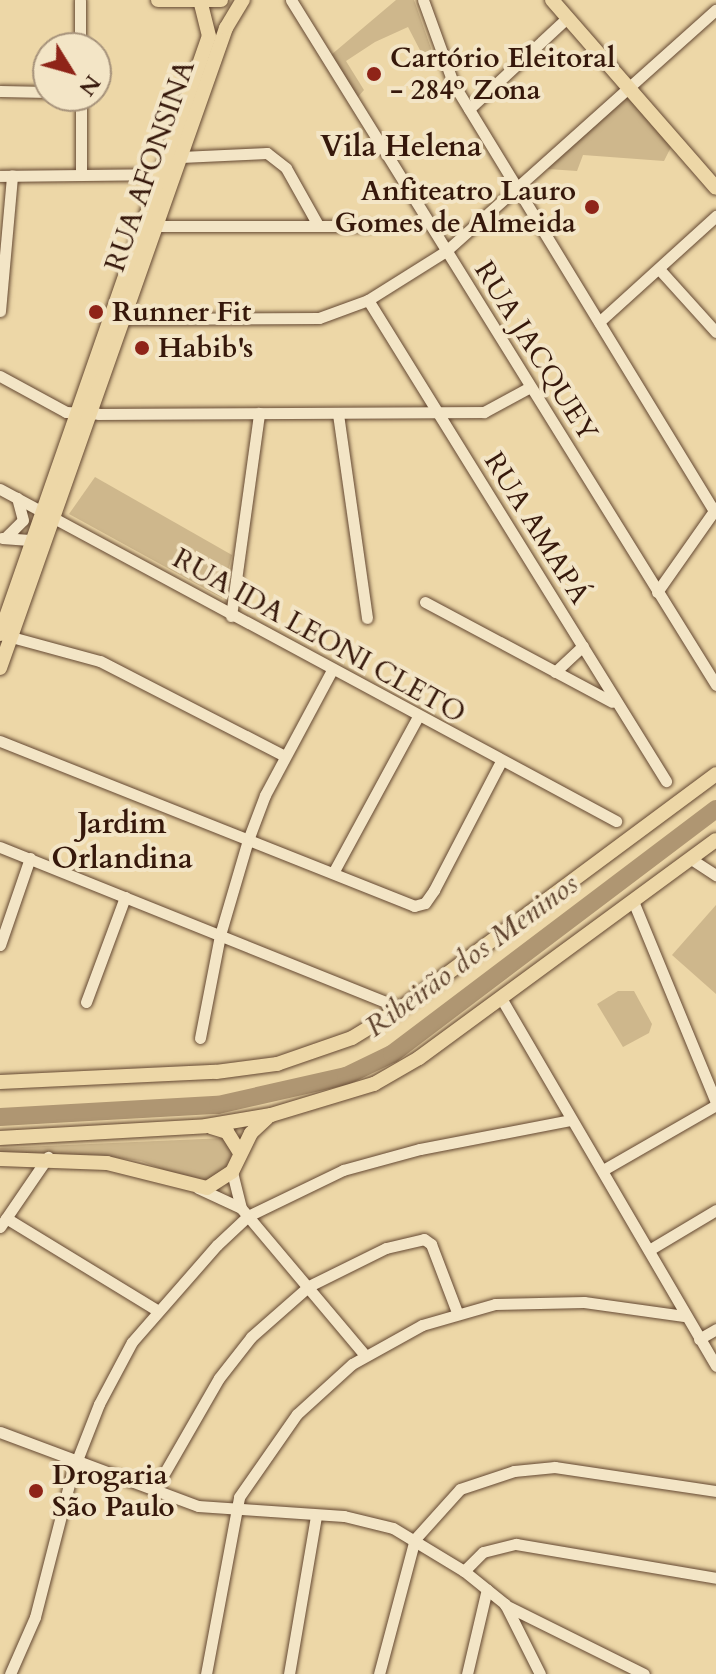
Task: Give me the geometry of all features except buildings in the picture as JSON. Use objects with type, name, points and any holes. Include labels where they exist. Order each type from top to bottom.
[{"type":"main road","points":[[158,0],[221,0]]},
{"type":"main road","name":"RUA AFONSINA","points":[[4,634],[169,174],[181,157],[226,28],[243,0]]},
{"type":"main road","points":[[552,0],[716,188]]},
{"type":"main road","name":"RUA AFONSINA","points":[[84,413],[157,226],[209,36],[200,1]]},
{"type":"main road","name":"RUA AFONSINA","points":[[0,668],[4,634],[33,540],[48,514]]},
{"type":"main road","points":[[0,1082],[216,1072],[277,1064],[352,1038],[401,1008],[716,774]]},
{"type":"main road","points":[[0,1138],[206,1126],[271,1115],[374,1084],[501,998],[716,840]]},
{"type":"main road","points":[[0,1159],[48,1157],[143,1170],[197,1188],[217,1186],[232,1172],[239,1151],[271,1115]]},
{"type":"main road","points":[[206,1126],[227,1132],[239,1151]]},
{"type":"street","points":[[80,0],[80,32]]},
{"type":"street","name":"RUA JACQUEY","points":[[291,0],[716,685]]},
{"type":"street","points":[[423,0],[453,83],[715,510],[657,592]]},
{"type":"street","points":[[123,319],[319,318],[368,300],[446,251],[627,86],[716,10]]},
{"type":"street","points":[[469,109],[567,18]]},
{"type":"street","points":[[0,91],[32,92]]},
{"type":"street","points":[[81,112],[81,175]]},
{"type":"street","points":[[181,157],[267,153],[286,168],[318,225]]},
{"type":"street","points":[[0,311],[6,176],[169,174]]},
{"type":"street","points":[[599,322],[716,216]]},
{"type":"street","points":[[157,226],[368,226]]},
{"type":"street","points":[[659,269],[716,332]]},
{"type":"street","name":"RUA AMAPÁ","points":[[368,300],[583,646],[612,702],[666,781]]},
{"type":"street","points":[[0,376],[66,412],[84,413],[484,412],[530,387]]},
{"type":"street","points":[[231,616],[259,413]]},
{"type":"street","points":[[338,414],[367,618]]},
{"type":"street","name":"RUA IDA LEONI CLETO","points":[[0,489],[331,672],[616,821]]},
{"type":"street","points":[[2,538],[23,520],[17,497]]},
{"type":"street","points":[[2,538],[33,540]]},
{"type":"street","points":[[425,602],[612,702]]},
{"type":"street","points":[[4,634],[100,661],[285,756]]},
{"type":"street","points":[[555,672],[583,646]]},
{"type":"street","points":[[200,1038],[220,935],[248,840],[285,756],[331,672]]},
{"type":"street","points":[[333,873],[417,718]]},
{"type":"street","points":[[0,741],[404,903],[425,903],[500,763]]},
{"type":"street","points":[[0,847],[401,1008]]},
{"type":"street","points":[[0,945],[30,858]]},
{"type":"street","points":[[691,859],[716,875]]},
{"type":"street","points":[[86,1002],[125,897]]},
{"type":"street","points":[[603,1170],[716,1104],[633,901]]},
{"type":"street","points":[[501,998],[603,1170],[684,1316],[716,1366]]},
{"type":"street","points":[[10,1674],[35,1617],[76,1462],[121,1361],[157,1310],[245,1212],[380,1158],[571,1120]]},
{"type":"street","points":[[48,1157],[3,1222],[157,1310]]},
{"type":"street","points":[[232,1172],[245,1212]]},
{"type":"street","points":[[197,1188],[245,1212],[365,1355]]},
{"type":"street","points":[[649,1250],[716,1210]]},
{"type":"street","points":[[154,1491],[173,1451],[219,1378],[251,1337],[309,1286],[386,1248],[424,1239],[431,1244],[457,1312]]},
{"type":"street","points":[[206,1674],[233,1512],[297,1414],[365,1355],[457,1312],[495,1304],[584,1302],[684,1316]]},
{"type":"street","points":[[699,1339],[716,1329]]},
{"type":"street","points":[[0,1432],[154,1491],[233,1512],[367,1520],[415,1539],[464,1571],[505,1604],[644,1674]]},
{"type":"street","points":[[379,1674],[415,1539],[460,1489],[536,1467],[716,1491]]},
{"type":"street","points":[[289,1674],[316,1516]]},
{"type":"street","points":[[464,1571],[483,1552],[516,1544],[716,1578]]},
{"type":"street","points":[[467,1674],[487,1589]]},
{"type":"street","points":[[505,1604],[540,1674]]},
{"type":"shaded area","points":[[396,0],[414,0],[432,51],[423,56],[408,27],[375,42],[346,61],[364,90],[357,98],[331,55]]},
{"type":"shaded area","points":[[624,93],[671,147],[664,161],[583,155],[577,171],[548,169],[548,162]]},
{"type":"shaded area","points":[[95,477],[232,555],[222,598],[69,514]]},
{"type":"shaded area","points":[[716,905],[716,994],[672,955]]},
{"type":"shaded area","points":[[618,991],[634,991],[652,1024],[649,1033],[623,1047],[597,1004]]},
{"type":"shaded area","points":[[225,1138],[232,1152],[228,1170],[220,1179],[195,1182],[141,1161],[97,1155],[0,1154],[0,1148]]},
{"type":"waterway","name":"Ribeirão dos Meninos","points":[[0,1117],[218,1105],[346,1076],[392,1054],[716,809]]},
{"type":"place","name":"Cartório Eleitoral - 284º Zona","points":[[374,74]]},
{"type":"place","name":"Anfiteatro Lauro Gomes de Almeida","points":[[592,207]]},
{"type":"place","name":"Runner Fit","points":[[96,312]]},
{"type":"place","name":"Habib's","points":[[142,348]]},
{"type":"place","name":"Drogaria São Paulo","points":[[36,1491]]},
{"type":"district","name":"Vila Helena","points":[[401,147]]},
{"type":"district","name":"Jardim Orlandina","points":[[122,841]]}]
